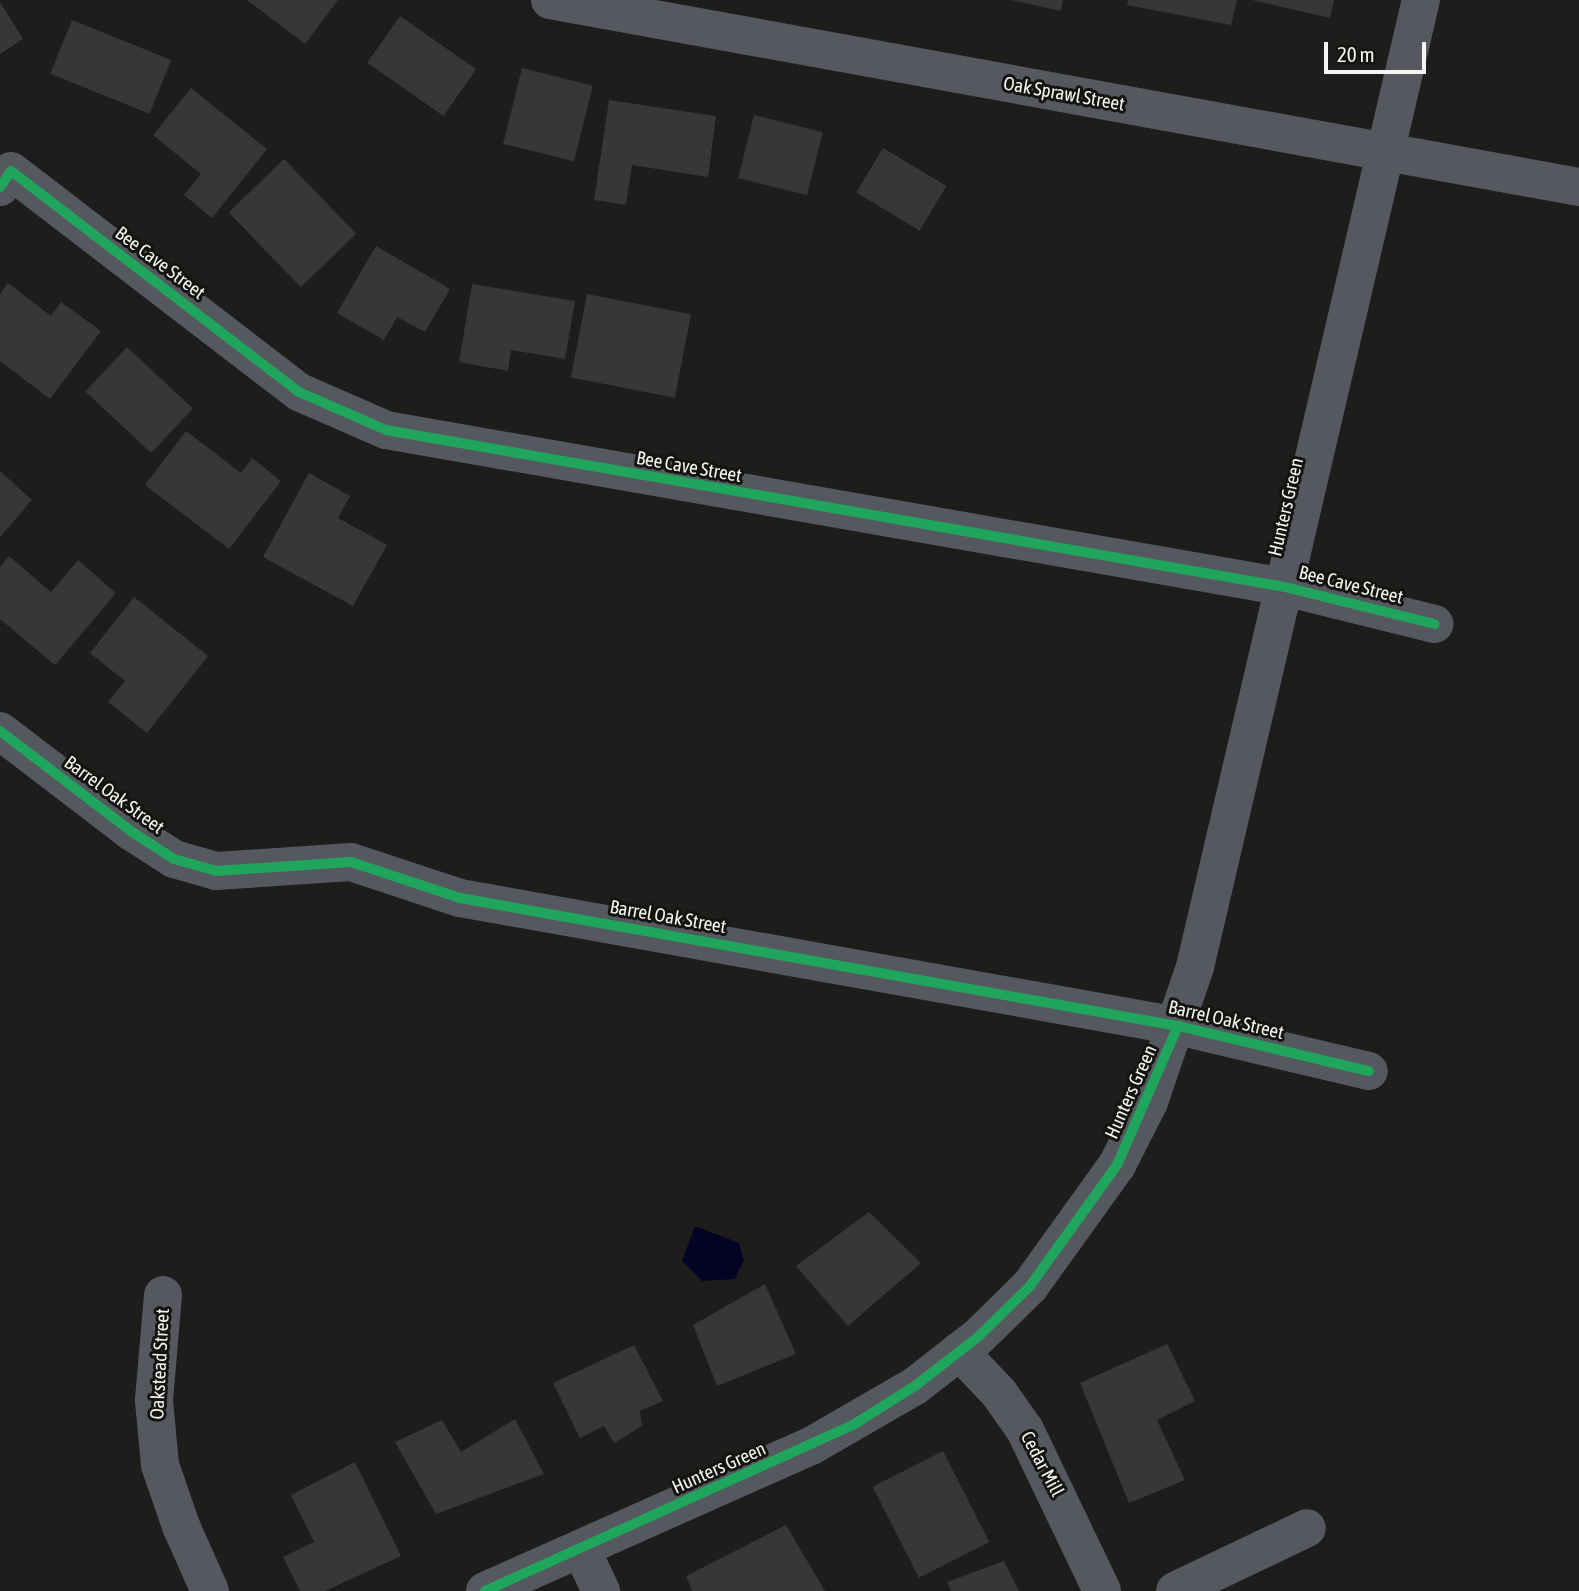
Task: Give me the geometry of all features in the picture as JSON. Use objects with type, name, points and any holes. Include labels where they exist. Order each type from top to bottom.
[{"type":"street","name":"Oak Sprawl Street","points":[[550,0],[1579,187]]},
{"type":"street","name":"Hunters Green","points":[[485,1591],[853,1425],[959,1351],[1030,1286],[1090,1206],[1143,1112],[1178,1026],[1285,587],[1422,0]]},
{"type":"street","name":"Bee Cave Street","points":[[6,179],[299,392],[386,430],[1285,587],[1434,624]]},
{"type":"street","name":"Barrel Oak Street","points":[[0,731],[174,859],[216,871],[351,862],[460,898],[1178,1026],[1369,1071]]},
{"type":"street","name":"Oakstead Street","points":[[163,1295],[154,1401],[160,1465],[181,1526],[210,1591]]},
{"type":"street","name":"Cedar Mill","points":[[959,1351],[999,1393],[1025,1430],[1102,1591]]},
{"type":"street","points":[[1175,1591],[1307,1528]]},
{"type":"street","points":[[581,1549],[601,1591]]},
{"type":"water","points":[[695,1226],[739,1243],[744,1260],[735,1279],[702,1281],[682,1261]]},
{"type":"building","points":[[247,0],[338,0],[305,44]]},
{"type":"building","points":[[1011,0],[1063,0],[1061,11]]},
{"type":"building","points":[[1128,0],[1237,0],[1231,25],[1127,5]]},
{"type":"building","points":[[1252,0],[1334,0],[1330,18]]},
{"type":"building","points":[[0,2],[23,39],[0,54]]},
{"type":"building","points":[[400,16],[476,69],[443,116],[367,63]]},
{"type":"building","points":[[72,20],[171,60],[149,114],[50,74]]},
{"type":"building","points":[[522,68],[593,86],[574,161],[503,144]]},
{"type":"building","points":[[191,88],[267,149],[212,218],[184,195],[201,174],[153,135]]},
{"type":"building","points":[[609,100],[716,116],[708,177],[632,165],[626,205],[594,200]]},
{"type":"building","points":[[754,115],[823,132],[807,195],[738,178]]},
{"type":"building","points":[[883,148],[946,186],[920,231],[856,193]]},
{"type":"building","points":[[284,159],[356,234],[301,287],[229,212]]},
{"type":"building","points":[[376,246],[450,289],[425,332],[397,317],[384,340],[337,313]]},
{"type":"building","points":[[8,283],[51,316],[61,302],[101,331],[50,399],[0,361],[0,294]]},
{"type":"building","points":[[472,284],[575,301],[565,359],[511,350],[508,371],[459,362]]},
{"type":"building","points":[[587,294],[691,314],[675,398],[571,377]]},
{"type":"building","points":[[127,347],[193,408],[151,453],[85,392]]},
{"type":"building","points":[[186,431],[241,473],[252,458],[281,481],[229,549],[145,485]]},
{"type":"building","points":[[0,471],[32,500],[0,537]]},
{"type":"building","points":[[309,473],[350,496],[338,518],[387,545],[353,606],[263,557]]},
{"type":"building","points":[[9,556],[51,592],[78,560],[116,593],[55,665],[0,619],[0,567]]},
{"type":"building","points":[[134,597],[208,656],[147,733],[108,702],[125,681],[90,653]]},
{"type":"building","points":[[869,1212],[921,1263],[848,1326],[796,1266]]},
{"type":"building","points":[[765,1284],[796,1354],[717,1386],[693,1325]]},
{"type":"building","points":[[1167,1344],[1195,1401],[1157,1420],[1185,1480],[1129,1503],[1080,1383]]},
{"type":"building","points":[[634,1345],[663,1401],[640,1411],[642,1426],[614,1443],[604,1426],[580,1438],[553,1383]]},
{"type":"building","points":[[515,1419],[544,1474],[436,1514],[395,1442],[442,1420],[461,1452]]},
{"type":"building","points":[[943,1451],[989,1542],[919,1578],[873,1487]]},
{"type":"building","points":[[355,1462],[401,1556],[325,1591],[300,1591],[283,1557],[314,1542],[291,1495]]},
{"type":"building","points":[[786,1525],[825,1591],[692,1591],[686,1576]]},
{"type":"building","points":[[1004,1561],[1019,1591],[951,1591],[947,1582]]},
{"type":"cycle path","points":[[0,187],[11,171],[299,392],[386,430],[1285,587],[1435,624]]},
{"type":"cycle path","points":[[0,731],[132,832],[174,859],[216,871],[351,862],[460,898],[1178,1026],[1369,1071]]},
{"type":"cycle path","points":[[485,1591],[853,1425],[915,1386],[978,1337],[1030,1286],[1117,1165],[1178,1026]]}]
